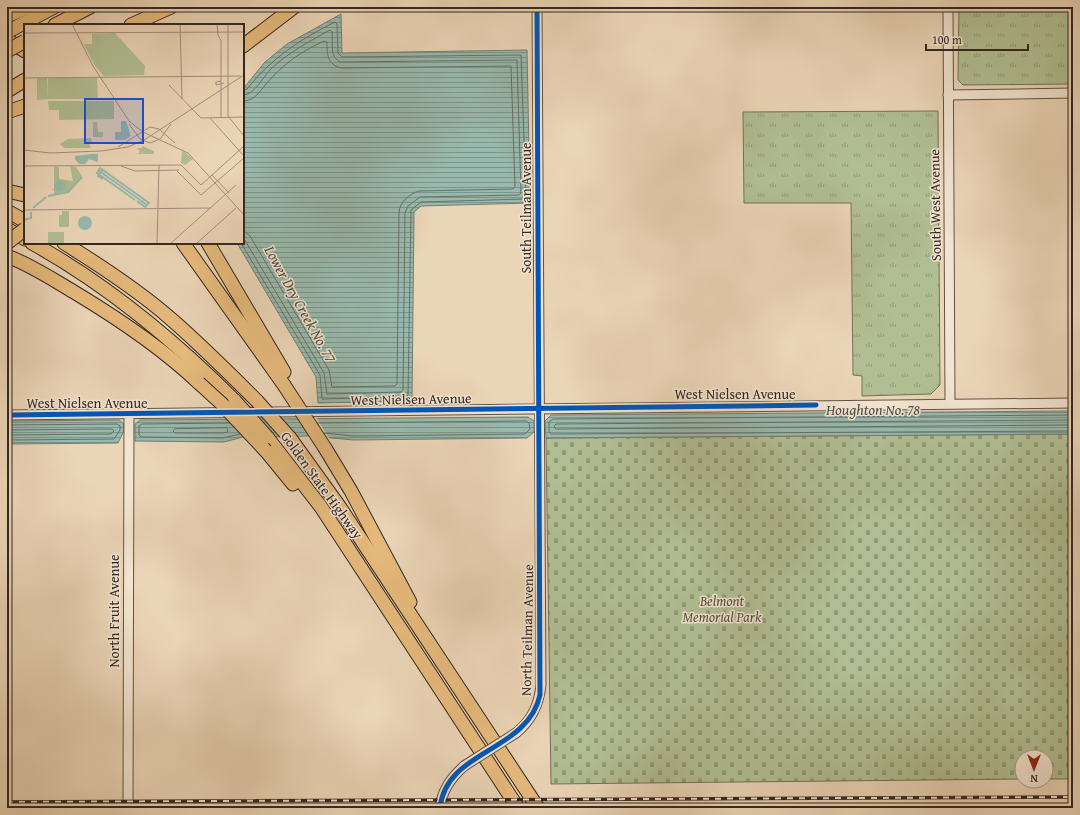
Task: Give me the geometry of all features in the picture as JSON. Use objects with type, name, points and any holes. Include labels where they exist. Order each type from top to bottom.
[{"type":"highway","points":[[11,14],[29,13],[54,7]]},
{"type":"highway","points":[[57,24],[90,7]]},
{"type":"highway","points":[[134,24],[171,7]]},
{"type":"highway","points":[[244,35],[286,7]]},
{"type":"highway","points":[[244,45],[294,7]]},
{"type":"highway","points":[[7,32],[29,13]]},
{"type":"highway","points":[[7,40],[24,50]]},
{"type":"highway","points":[[7,51],[24,42]]},
{"type":"highway","points":[[7,112],[24,106]]},
{"type":"highway","points":[[7,191],[24,195]]},
{"type":"highway","points":[[7,211],[24,220]]},
{"type":"highway","points":[[7,229],[24,238]]},
{"type":"highway","points":[[7,243],[24,230]]},
{"type":"highway","name":"Golden State Highway","points":[[34,244],[85,274],[142,316],[185,352],[235,401],[267,437],[321,507],[518,808]]},
{"type":"highway","name":"Golden State Highway","points":[[66,244],[133,289],[205,348],[257,401],[290,438],[339,506],[538,808]]},
{"type":"highway","points":[[184,244],[288,385]]},
{"type":"highway","points":[[209,244],[305,416],[351,491],[403,587],[424,635]]},
{"type":"highway","points":[[7,256],[34,268],[123,322],[175,360],[226,408],[266,451],[314,512],[443,694]]},
{"type":"street","name":"South Teilman Avenue","points":[[537,7],[540,408]]},
{"type":"street","name":"South West Avenue","points":[[948,7],[950,403]]},
{"type":"street","points":[[948,95],[1073,93]]},
{"type":"street","name":"West Nielsen Avenue","points":[[7,415],[129,418],[540,408],[1073,403]]},
{"type":"street","name":"North Teilman Avenue","points":[[440,808],[442,795],[448,784],[464,766],[516,733],[532,716],[540,694],[540,408]]},
{"type":"street","name":"North Fruit Avenue","points":[[128,808],[127,616],[129,418]]},
{"type":"green space","points":[[959,7],[1073,7],[1073,84],[963,85],[958,80]]},
{"type":"green space","points":[[938,111],[940,385],[931,394],[862,396],[862,376],[853,375],[851,203],[744,203],[743,112]]},
{"type":"green space","name":"Belmont Memorial Park","points":[[1073,434],[1073,779],[1054,779],[1054,749],[1014,749],[1014,779],[551,784],[546,438]]},
{"type":"water","name":"Lower Dry Creek No. 77","points":[[341,14],[342,53],[527,50],[530,203],[421,206],[414,212],[412,401],[318,403],[316,377],[238,244],[244,244],[244,88],[265,62],[287,44]]},
{"type":"water","points":[[1073,411],[1073,434],[546,438],[545,421],[551,415]]},
{"type":"water","points":[[528,417],[534,421],[534,432],[527,438],[354,440],[309,436],[243,437],[224,442],[135,441],[135,424],[140,420]]},
{"type":"water","points":[[119,420],[124,424],[124,431],[118,443],[7,444],[7,421]]},
{"type":"pier","points":[[298,417],[316,417],[330,440],[313,438]]},
{"type":"railway","points":[[7,802],[1073,797]]},
{"type":"cycle path","points":[[440,808],[445,789],[456,774],[520,729],[532,714],[540,695],[537,7]]},
{"type":"cycle path","points":[[7,415],[816,405]]},
{"type":"water label","name":"Houghton No. 78","points":[[873,410]]}]
